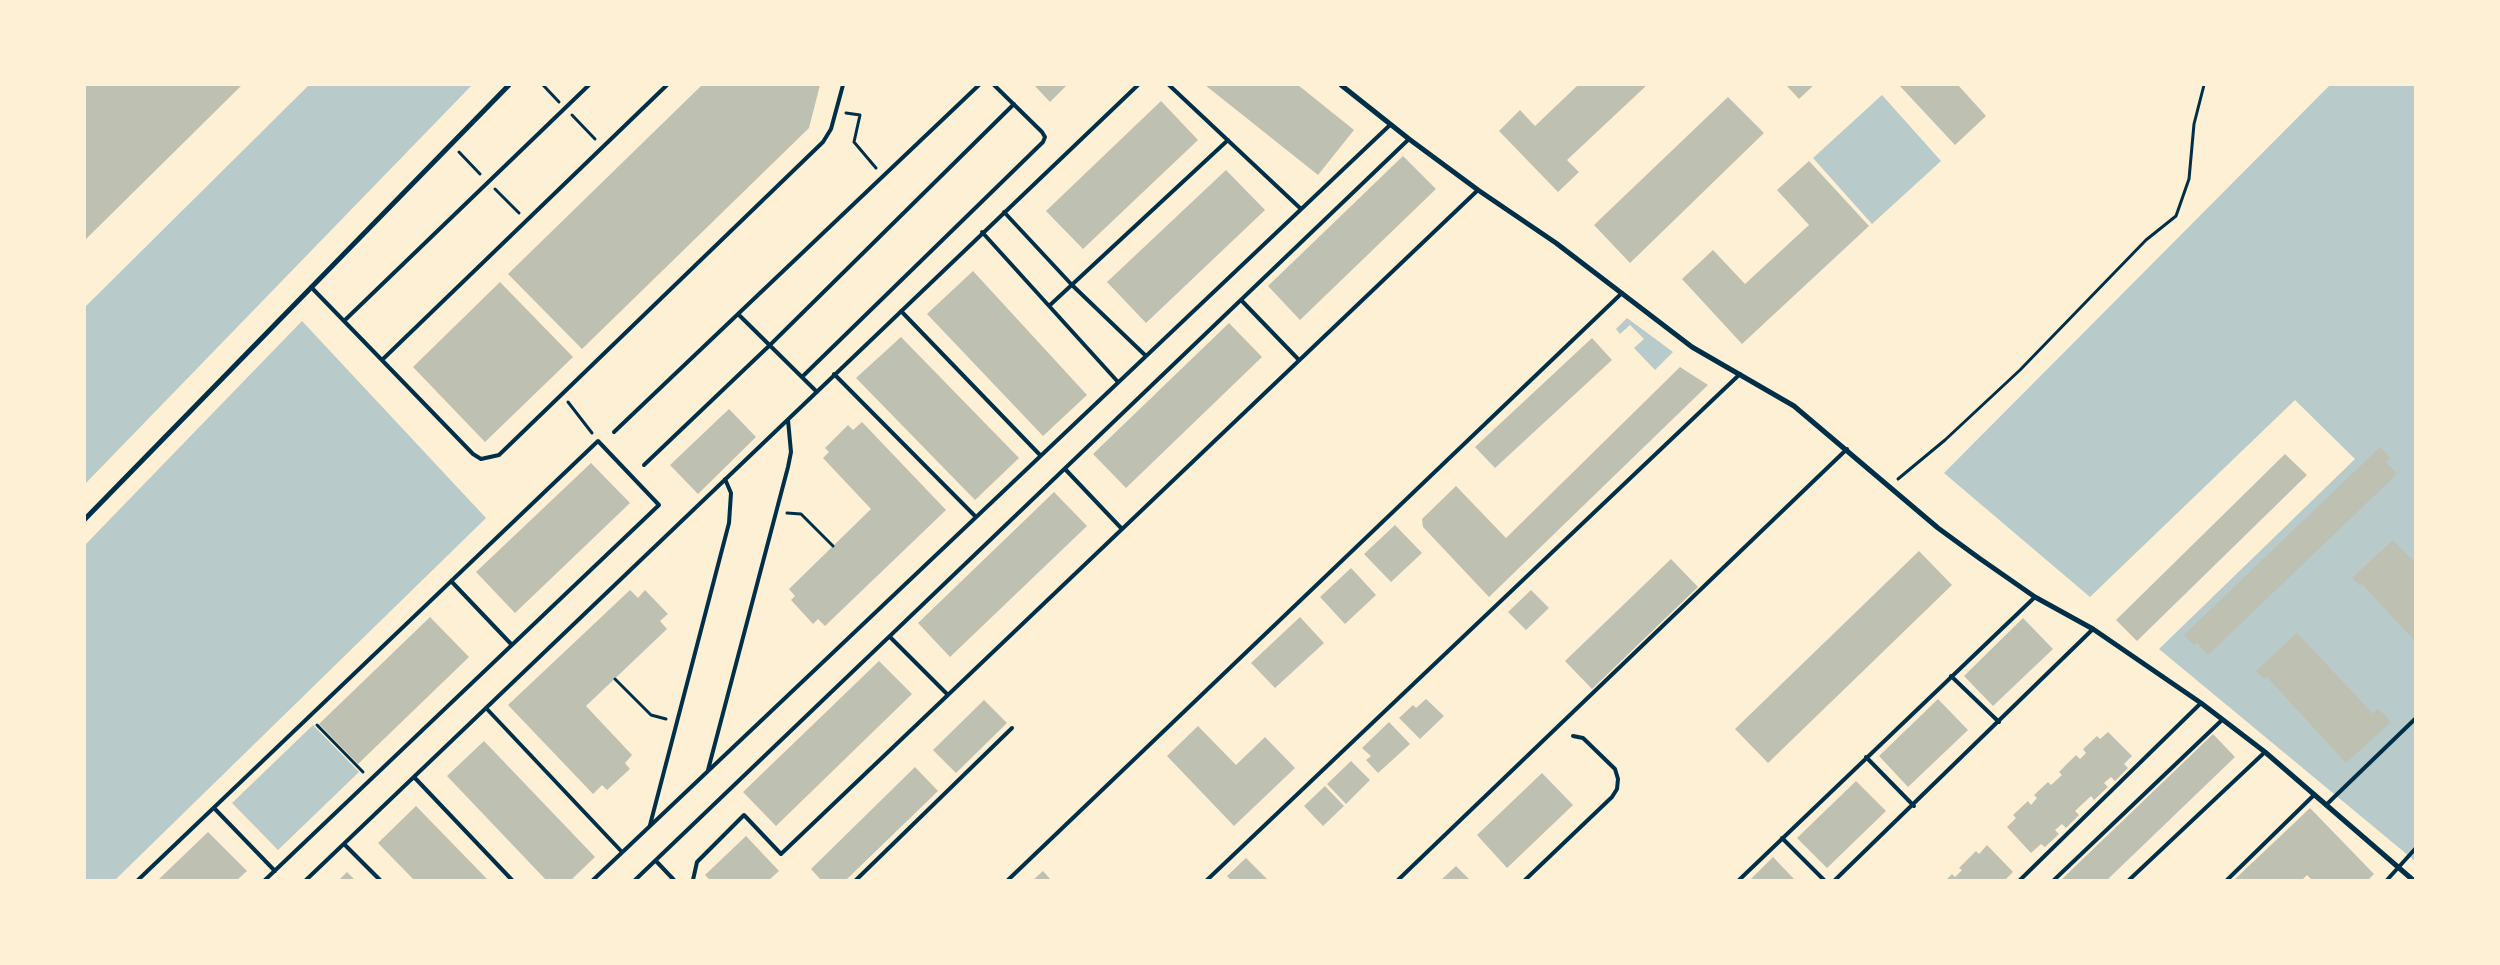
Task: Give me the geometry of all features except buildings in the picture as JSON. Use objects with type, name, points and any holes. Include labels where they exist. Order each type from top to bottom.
[{"type":"street","points":[[85,519],[509,85]]},
{"type":"street","points":[[1341,85],[1409,139],[1478,190],[1556,243],[1692,347],[1794,406],[1938,528],[2035,597],[2093,629],[2201,703],[2264,752],[2413,880]]},
{"type":"lane","points":[[344,321],[589,85]]},
{"type":"lane","points":[[382,360],[667,85]]},
{"type":"lane","points":[[311,287],[473,454],[481,459],[499,456],[823,142],[831,129],[843,85]]},
{"type":"lane","points":[[614,432],[979,85]]},
{"type":"lane","points":[[802,377],[1043,142],[1045,137],[1042,132],[994,85]]},
{"type":"lane","points":[[306,880],[1138,85]]},
{"type":"lane","points":[[1169,85],[1301,209]]},
{"type":"lane","points":[[644,464],[770,345],[1014,104]]},
{"type":"lane","points":[[593,880],[1390,124]]},
{"type":"lane","points":[[635,880],[1409,139]]},
{"type":"lane","points":[[1049,306],[1228,140]]},
{"type":"lane","points":[[693,880],[698,862],[744,814],[782,854],[1478,190]]},
{"type":"lane","points":[[1004,212],[1072,284],[1146,356]]},
{"type":"lane","points":[[982,232],[1118,382]]},
{"type":"lane","points":[[1008,880],[1622,293]]},
{"type":"lane","points":[[1241,300],[1299,360]]},
{"type":"lane","points":[[901,311],[1040,455]]},
{"type":"lane","points":[[738,314],[816,392]]},
{"type":"lane","points":[[834,374],[976,517]]},
{"type":"lane","points":[[1207,880],[1740,374]]},
{"type":"lane","points":[[707,772],[791,452],[788,420]]},
{"type":"lane","points":[[138,880],[598,442],[659,505],[265,880]]},
{"type":"lane","points":[[1398,880],[1847,449]]},
{"type":"lane","points":[[1065,469],[1122,529]]},
{"type":"lane","points":[[650,827],[730,523],[731,493],[725,479]]},
{"type":"lane","points":[[451,581],[512,645]]},
{"type":"lane","points":[[1739,880],[2035,597]]},
{"type":"lane","points":[[1835,880],[1914,806],[2093,629]]},
{"type":"lane","points":[[890,637],[948,695]]},
{"type":"lane","points":[[1951,676],[1999,722]]},
{"type":"lane","points":[[2020,880],[2201,703]]},
{"type":"lane","points":[[486,708],[622,852]]},
{"type":"lane","points":[[2054,880],[2222,720]]},
{"type":"lane","points":[[2326,805],[2415,720]]},
{"type":"lane","points":[[856,880],[1012,728]]},
{"type":"lane","points":[[1525,880],[1612,797],[1618,789],[1615,769],[1583,738],[1573,736]]},
{"type":"lane","points":[[2129,880],[2264,752]]},
{"type":"lane","points":[[1866,757],[1914,806]]},
{"type":"lane","points":[[414,777],[512,880]]},
{"type":"lane","points":[[2227,880],[2314,795]]},
{"type":"lane","points":[[214,808],[275,870]]},
{"type":"lane","points":[[1782,838],[1824,880]]},
{"type":"lane","points":[[344,844],[380,880]]},
{"type":"lane","points":[[2387,880],[2400,868],[2415,849]]},
{"type":"lane","points":[[656,860],[674,880]]},
{"type":"path","points":[[1890,486],[1945,440],[2020,370],[2146,240],[2176,216],[2189,179],[2194,124],[2204,85]]},
{"type":"path","points":[[836,111],[860,115],[854,142],[883,176]]},
{"type":"path","points":[[562,394],[598,442]]},
{"type":"path","points":[[776,512],[801,514],[833,546]]},
{"type":"path","points":[[615,679],[651,715],[677,722]]},
{"type":"path","points":[[309,717],[370,780]]},
{"type":"shaded area","points":[[309,85],[472,85],[85,484],[85,307]]},
{"type":"shaded area","points":[[2330,85],[2415,85],[2415,861],[2159,649],[2355,459],[2295,400],[2090,597],[1944,473]]},
{"type":"shaded area","points":[[1882,95],[1941,161],[1872,224],[1813,158]]},
{"type":"shaded area","points":[[1627,318],[1673,352],[1655,370],[1634,348],[1644,339],[1630,325],[1620,334],[1616,329]]},
{"type":"shaded area","points":[[302,321],[486,518],[115,880],[85,880],[85,545]]},
{"type":"shaded area","points":[[313,725],[359,772],[278,850],[232,803]]}]
